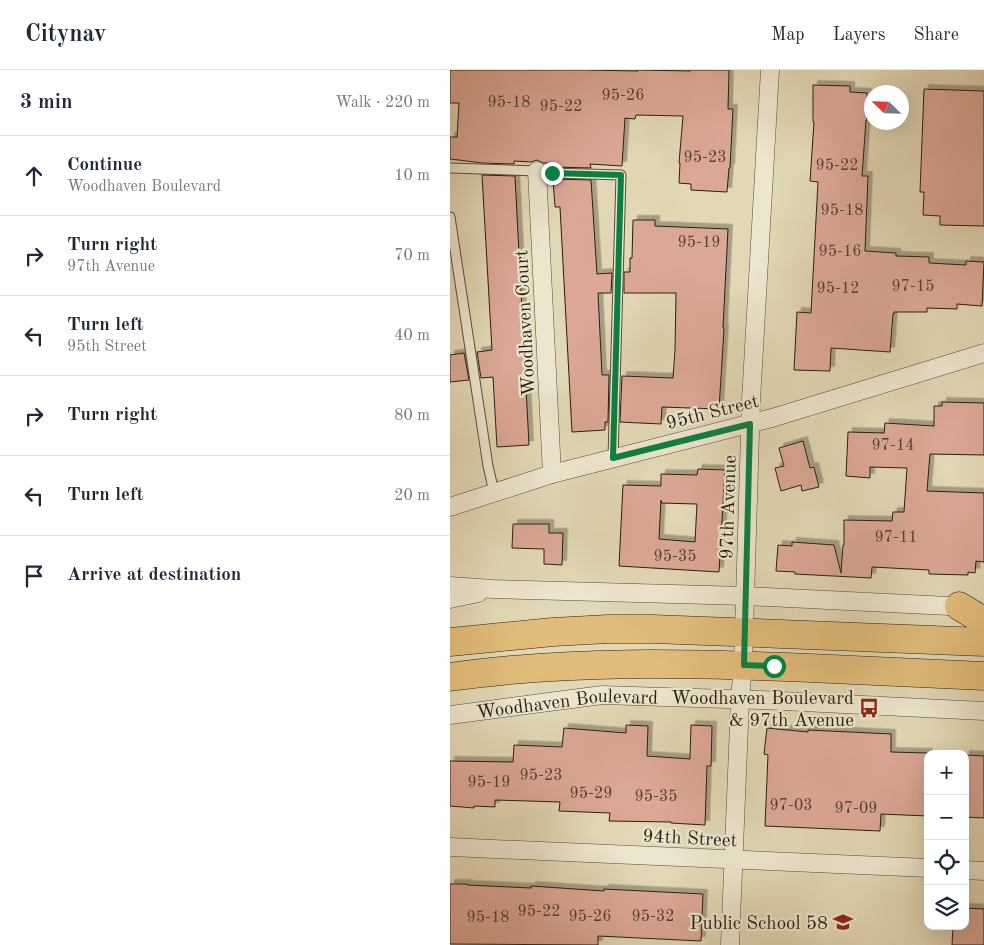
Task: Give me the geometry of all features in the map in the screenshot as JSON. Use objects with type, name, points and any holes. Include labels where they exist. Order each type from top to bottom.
[{"type":"main road","points":[[971,607],[984,621]]},
{"type":"main road","points":[[450,642],[553,632],[652,628],[984,642]]},
{"type":"main road","name":"Woodhaven Boulevard","points":[[450,678],[572,665],[648,663],[744,665],[984,676]]},
{"type":"street","name":"97th Avenue","points":[[730,945],[740,700],[744,665],[750,424],[770,70]]},
{"type":"street","name":"Woodhaven Court","points":[[538,171],[552,474]]},
{"type":"street","name":"95th Street","points":[[450,507],[552,474],[750,424],[984,353]]},
{"type":"street","points":[[450,586],[493,589],[746,596],[971,607]]},
{"type":"street","points":[[450,599],[493,589]]},
{"type":"street","name":"Woodhaven Boulevard","points":[[450,715],[602,695],[984,711]]},
{"type":"street","name":"94th Street","points":[[450,847],[924,868]]},
{"type":"street","points":[[969,870],[984,871]]},
{"type":"lane","points":[[450,168],[621,175],[613,458]]},
{"type":"lane","points":[[450,217],[488,466],[494,492]]},
{"type":"building","points":[[450,70],[729,70],[728,109],[733,109],[727,192],[691,190],[691,184],[679,183],[683,116],[636,115],[635,119],[625,118],[622,166],[590,164],[591,168],[553,167],[553,163],[543,163],[537,160],[531,162],[514,161],[514,164],[450,159],[450,137],[457,137],[459,103],[450,103]]},
{"type":"building","points":[[813,85],[850,86],[850,92],[864,93],[865,130],[862,176],[868,176],[865,251],[896,253],[896,256],[929,257],[929,263],[966,265],[966,261],[984,262],[982,306],[957,304],[957,309],[927,308],[927,312],[894,312],[890,352],[831,348],[830,371],[794,370],[797,312],[811,313],[818,182],[810,181]]},
{"type":"building","points":[[924,89],[984,91],[984,226],[940,225],[940,216],[923,215],[924,192],[920,192]]},
{"type":"building","points":[[482,175],[515,176],[529,445],[497,447],[493,377],[481,378],[477,352],[492,350]]},
{"type":"building","points":[[553,179],[591,180],[597,274],[612,273],[611,293],[598,293],[602,375],[609,375],[608,422],[605,422],[605,430],[572,432],[560,207],[555,207]]},
{"type":"building","points":[[633,220],[655,220],[655,226],[728,229],[719,409],[662,407],[661,424],[620,422],[622,376],[673,378],[675,350],[676,293],[624,293],[624,272],[630,272],[630,258],[632,258]]},
{"type":"building","points":[[464,353],[469,380],[450,382],[450,355]]},
{"type":"building","points":[[942,402],[984,403],[984,455],[930,454],[927,491],[984,493],[984,562],[976,561],[975,573],[968,572],[968,575],[929,574],[929,570],[872,567],[871,578],[795,574],[795,572],[776,571],[778,545],[792,546],[792,542],[834,545],[841,573],[844,520],[892,521],[893,512],[904,512],[907,468],[870,467],[870,478],[846,476],[848,432],[884,433],[885,423],[934,426],[934,406],[942,406]]},
{"type":"building","points":[[803,441],[810,468],[814,467],[819,487],[802,491],[801,485],[781,491],[775,468],[784,466],[779,448]]},
{"type":"building","points":[[698,469],[725,470],[719,572],[619,566],[623,485],[661,486],[661,474],[697,475]],"holes":[[[661,500],[661,503],[697,504],[695,542],[659,539]]]},
{"type":"building","points":[[513,524],[549,524],[549,533],[563,533],[562,565],[544,564],[544,549],[512,548]]},
{"type":"building","points":[[626,725],[648,726],[647,756],[690,759],[691,725],[712,726],[711,766],[707,766],[705,825],[671,822],[609,821],[610,813],[559,811],[560,802],[495,800],[495,807],[450,806],[450,761],[513,762],[514,745],[562,747],[564,728],[626,733]]},
{"type":"building","points":[[767,728],[808,732],[808,730],[891,734],[891,752],[924,753],[924,816],[881,814],[880,831],[765,826],[768,755],[764,754]]},
{"type":"building","points":[[969,755],[984,756],[984,818],[969,817]]},
{"type":"building","points":[[450,884],[703,894],[701,941],[598,936],[598,945],[450,944]]},
{"type":"building","points":[[969,908],[984,909],[984,945],[952,945],[953,930],[969,930]]},
{"type":"place","name":"Woodhaven Boulevard & 97th Avenue","points":[[869,708]]},
{"type":"place","name":"Public School 58","points":[[843,922]]},
{"type":"route","points":[[552,173],[621,175],[613,458],[750,424],[744,665],[774,666]]}]
